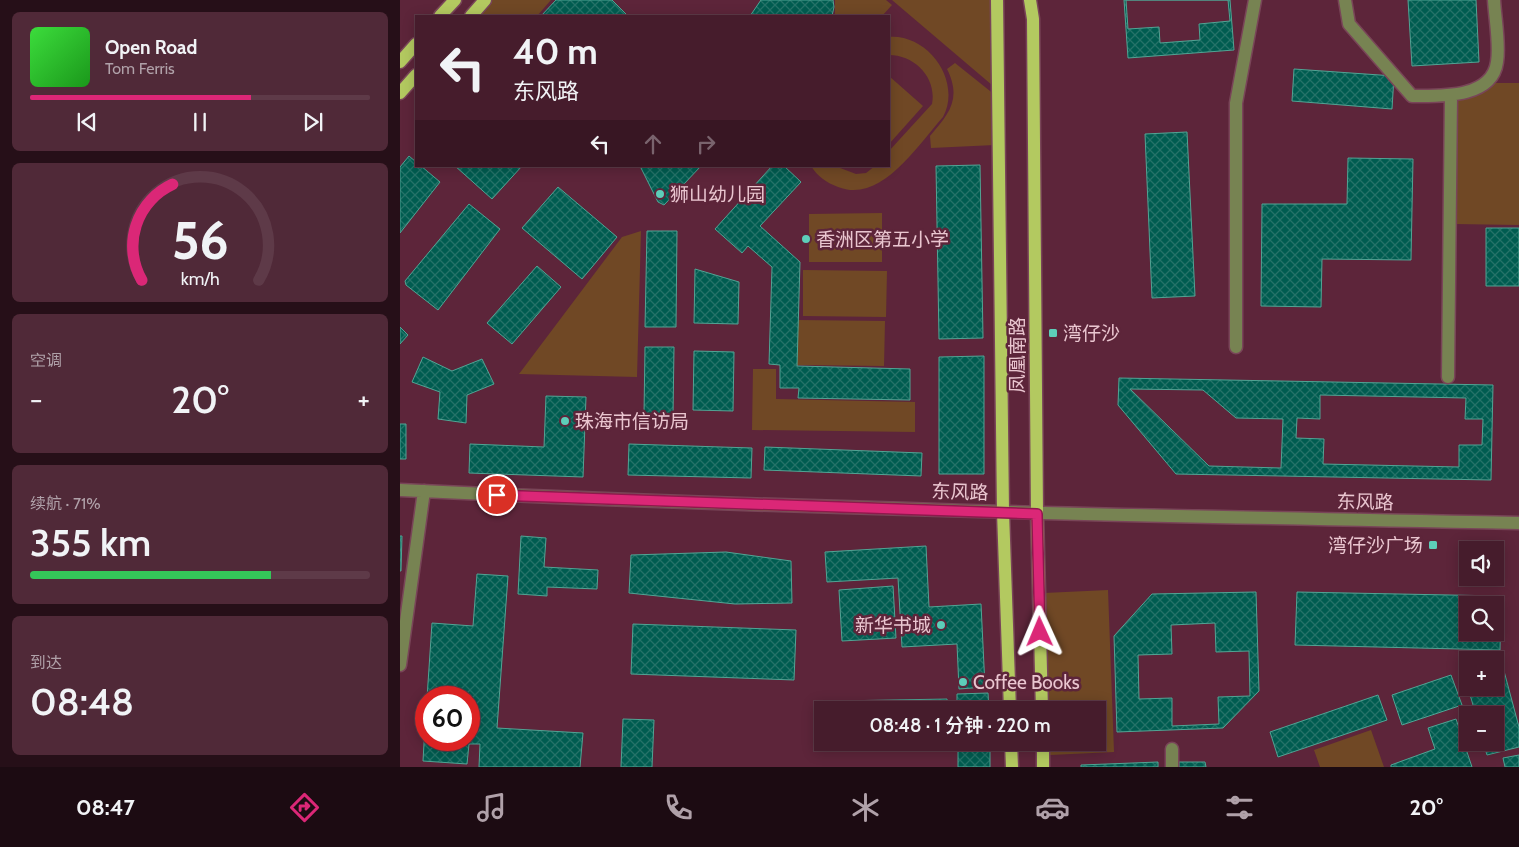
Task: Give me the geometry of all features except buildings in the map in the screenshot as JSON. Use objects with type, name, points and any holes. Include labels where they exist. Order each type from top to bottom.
[{"type":"main road","points":[[441,15],[455,0]]},
{"type":"main road","points":[[471,15],[485,0]]},
{"type":"main road","name":"凤凰南路","points":[[997,0],[1002,512],[1010,701]]},
{"type":"main road","name":"凤凰南路","points":[[1030,0],[1033,19],[1037,514],[1042,701]]},
{"type":"main road","points":[[400,62],[415,45]]},
{"type":"main road","points":[[400,93],[415,76]]},
{"type":"main road","points":[[1011,751],[1012,767]]},
{"type":"main road","points":[[1043,751],[1043,767]]},
{"type":"street","points":[[1236,347],[1236,103],[1255,0]]},
{"type":"street","points":[[1345,0],[1349,24],[1412,96],[1451,96],[1476,88],[1490,78],[1498,62],[1494,0]]},
{"type":"street","points":[[1448,377],[1451,96]]},
{"type":"street","name":"东风路","points":[[400,490],[618,500],[1037,514],[1519,524]]},
{"type":"street","points":[[400,665],[424,491]]},
{"type":"street","points":[[1172,749],[1172,767]]},
{"type":"shaded area","points":[[491,0],[551,0],[538,15],[477,15]]},
{"type":"shaded area","points":[[835,0],[886,0],[892,5],[883,15],[835,15]]},
{"type":"shaded area","points":[[892,0],[997,0],[999,91]]},
{"type":"shaded area","points":[[890,37],[904,38],[917,43],[929,52],[938,63],[945,76],[948,89],[948,103],[943,117],[910,156],[883,180],[869,187],[854,190],[838,187],[823,179],[812,167],[838,167],[856,174],[866,173],[874,167],[890,167],[890,150],[932,104],[933,94],[927,77],[915,64],[899,56],[890,55]]},
{"type":"shaded area","points":[[955,63],[995,95],[995,145],[931,148],[930,136],[948,113],[951,106],[953,89],[947,69]]},
{"type":"shaded area","points":[[890,77],[923,106],[890,143]]},
{"type":"shaded area","points":[[1494,83],[1519,83],[1519,225],[1454,224],[1455,99]]},
{"type":"shaded area","points":[[882,213],[882,262],[809,262],[809,214]]},
{"type":"shaded area","points":[[641,231],[637,377],[519,374],[622,237]]},
{"type":"shaded area","points":[[803,270],[887,271],[886,317],[803,316]]},
{"type":"shaded area","points":[[798,320],[885,321],[884,366],[797,365]]},
{"type":"shaded area","points":[[753,369],[776,369],[776,399],[915,402],[915,432],[752,430]]},
{"type":"shaded area","points":[[1108,590],[1114,752],[1050,755],[1050,751],[1106,751],[1106,701],[1048,701],[1044,593]]},
{"type":"shaded area","points":[[1371,730],[1384,767],[1320,767],[1314,750]]},
{"type":"place","name":"狮山幼儿园","points":[[660,194]]},
{"type":"place","name":"香洲区第五小学","points":[[806,239]]},
{"type":"place","name":"湾仔沙","points":[[1053,333]]},
{"type":"place","name":"珠海市信访局","points":[[565,421]]},
{"type":"place","name":"湾仔沙广场","points":[[1433,545]]},
{"type":"place","name":"新华书城","points":[[941,625]]},
{"type":"place","name":"Coffee Books","points":[[963,682]]},
{"type":"route","points":[[497,495],[1037,514],[1040,632]]}]
